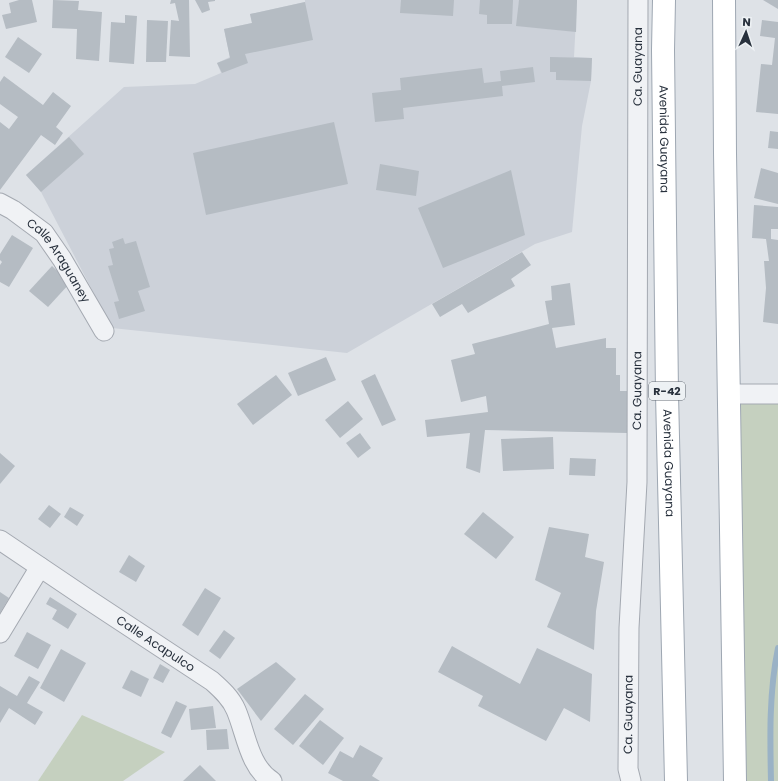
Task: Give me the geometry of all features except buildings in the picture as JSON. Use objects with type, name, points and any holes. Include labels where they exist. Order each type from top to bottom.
[{"type":"main road","name":"Avenida Guayana","points":[[664,0],[663,50],[667,394],[676,781]]},
{"type":"main road","points":[[724,0],[736,781]]},
{"type":"street","name":"Ca. Guayana","points":[[631,781],[628,768],[629,628],[637,482],[638,0]]},
{"type":"street","name":"Calle Araguaney","points":[[0,203],[44,233],[62,259],[104,331]]},
{"type":"street","points":[[729,394],[778,394]]},
{"type":"street","name":"Calle Acapulco","points":[[0,540],[212,681],[225,693],[236,708],[260,778]]},
{"type":"street","points":[[0,633],[40,567]]},
{"type":"shaded area","points":[[305,0],[577,0],[574,57],[592,58],[591,81],[582,126],[572,232],[535,244],[347,353],[112,328],[41,192],[26,175],[124,87],[195,84],[221,73],[217,63],[230,57],[224,29],[252,23],[250,14],[305,2]]},
{"type":"green space","points":[[729,394],[778,394],[778,781],[735,781]]},
{"type":"green space","points":[[82,715],[165,752],[123,781],[38,781]]},
{"type":"waterway","points":[[771,781],[770,731],[773,681],[778,648]]}]
